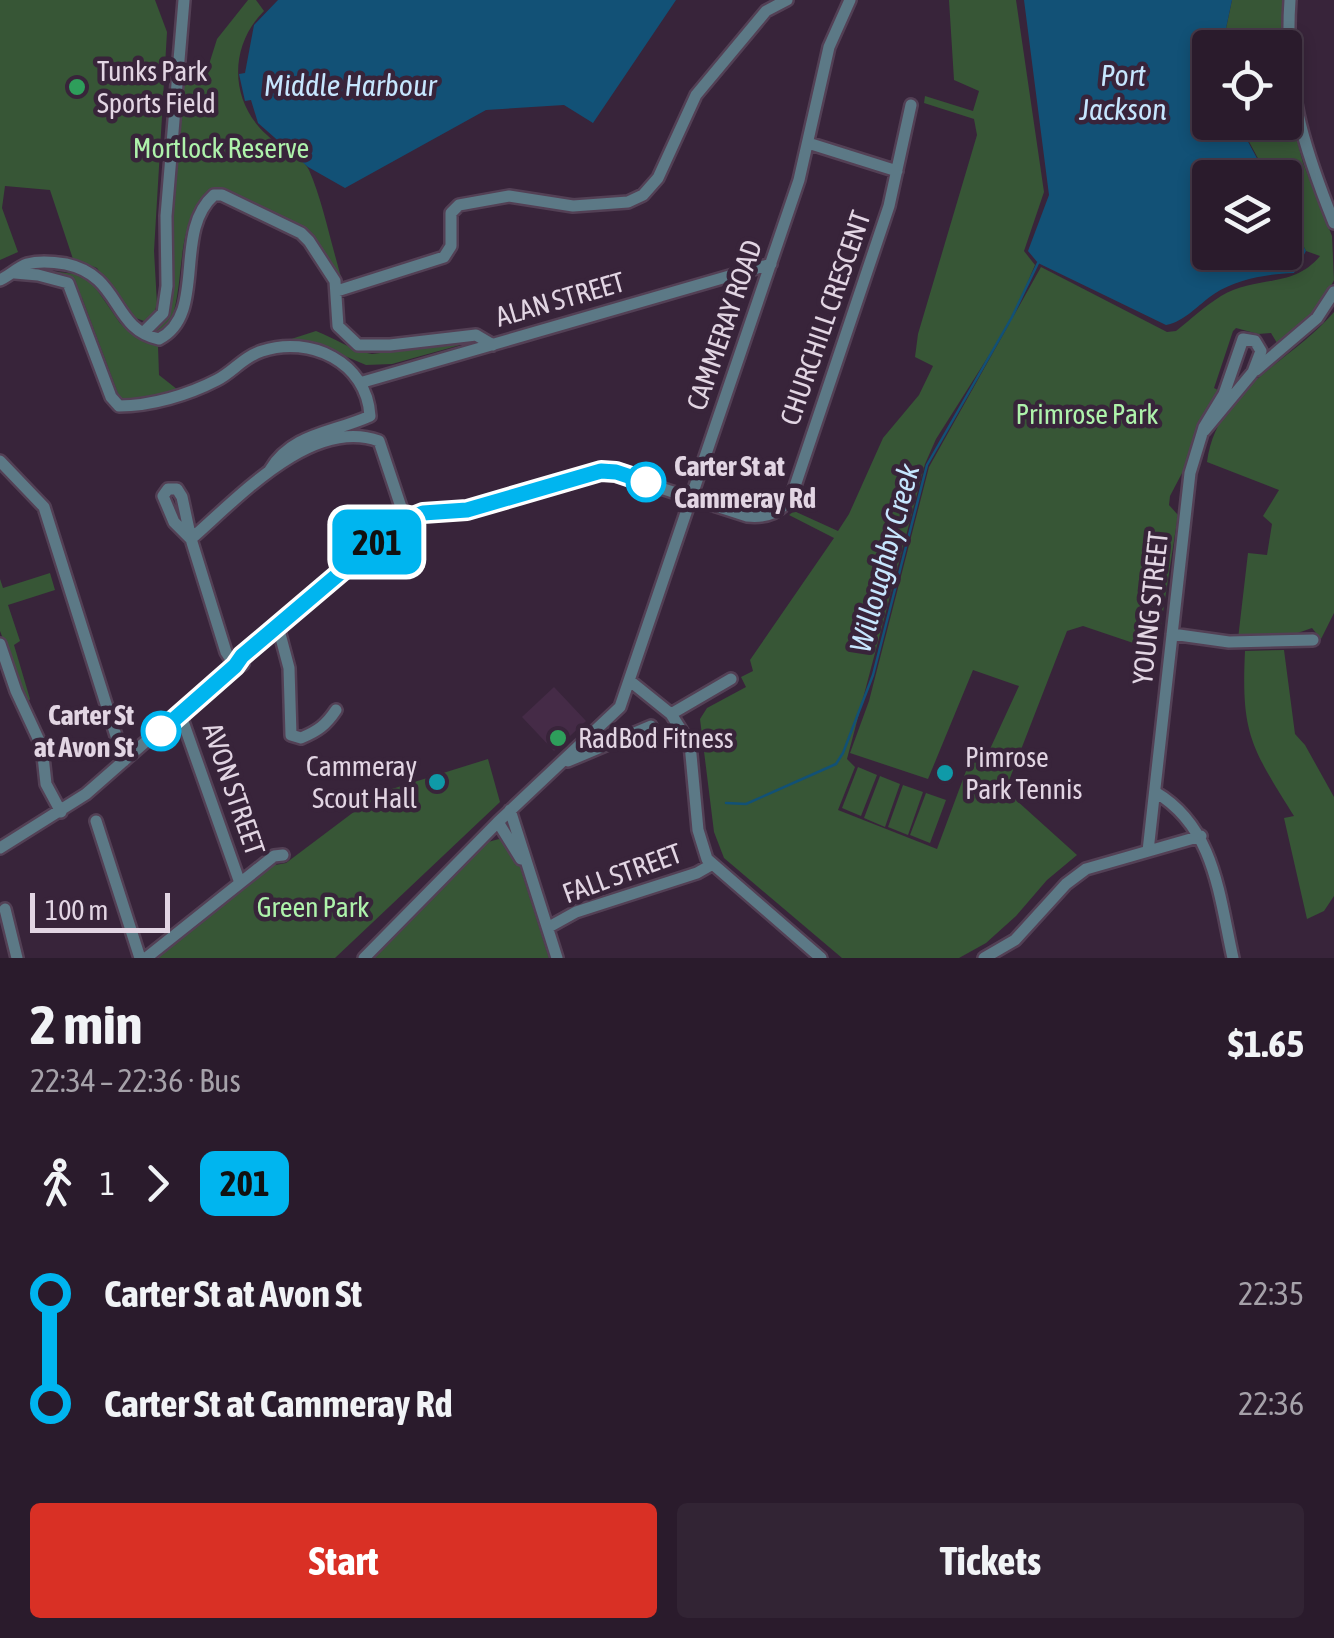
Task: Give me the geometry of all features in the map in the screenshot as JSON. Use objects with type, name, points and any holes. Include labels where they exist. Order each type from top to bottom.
[{"type":"street","points":[[144,332],[163,313],[167,286],[166,216],[184,0]]},
{"type":"street","points":[[337,291],[444,257],[451,246],[451,213],[460,204],[509,196],[572,206],[628,202],[643,195],[658,178],[696,95],[766,10],[787,0],[797,0]]},
{"type":"street","name":"CAMMERAY ROAD","points":[[364,958],[510,810],[620,707],[771,264],[808,144],[829,47],[848,0]]},
{"type":"street","points":[[1290,0],[1288,68],[1294,105],[1309,162],[1334,223]]},
{"type":"street","name":"CHURCHILL CRESCENT","points":[[692,498],[760,518],[784,507],[792,495],[889,206],[911,105]]},
{"type":"street","points":[[808,144],[897,171]]},
{"type":"street","points":[[0,280],[25,264],[56,262],[78,267],[106,285],[126,319],[159,339],[175,328],[182,316],[192,236],[206,202],[214,195],[310,241],[335,280],[338,326],[358,345],[476,335],[493,344]]},
{"type":"street","name":"ALAN STREET","points":[[363,382],[771,264]]},
{"type":"street","points":[[14,273],[38,274],[68,283],[111,397],[120,406],[157,402],[218,380],[247,356],[283,345],[339,360],[354,370],[363,382],[370,416],[294,443],[282,451],[270,470]]},
{"type":"street","points":[[1253,372],[1316,318],[1334,292]]},
{"type":"street","name":"YOUNG STREET","points":[[1148,850],[1190,473],[1204,432],[1224,394],[1243,339],[1255,342],[1261,351],[1253,372],[1204,432]]},
{"type":"street","points":[[235,666],[226,652],[190,539],[270,470],[296,453],[346,437],[365,436],[380,442],[401,506],[410,518]]},
{"type":"street","points":[[0,461],[44,508],[124,760]]},
{"type":"street","points":[[0,848],[62,812],[400,522],[423,513],[467,510],[605,470],[692,498]]},
{"type":"street","points":[[235,666],[246,662],[280,634],[410,518]]},
{"type":"street","points":[[280,634],[289,668],[291,735],[301,738],[316,732],[336,710]]},
{"type":"street","points":[[1172,634],[1228,642],[1313,640]]},
{"type":"street","points":[[0,644],[42,747],[46,784],[62,812]]},
{"type":"street","points":[[671,714],[731,679]]},
{"type":"street","points":[[630,681],[671,714],[690,744],[700,840],[711,865],[821,958]]},
{"type":"street","name":"AVON STREET","points":[[180,713],[240,882]]},
{"type":"street","points":[[560,763],[652,726]]},
{"type":"street","points":[[589,737],[600,748]]},
{"type":"street","points":[[1155,792],[1201,836],[1213,867],[1232,958]]},
{"type":"street","points":[[510,810],[549,927],[555,958]]},
{"type":"street","points":[[96,821],[143,958],[274,856],[283,856]]},
{"type":"street","points":[[498,822],[518,850],[555,958]]},
{"type":"street","points":[[984,958],[1016,940],[1076,875],[1094,866],[1201,836]]},
{"type":"street","name":"FALL STREET","points":[[549,927],[576,912],[711,865]]},
{"type":"street","points":[[6,909],[17,958]]},
{"type":"shaded area","points":[[554,687],[586,721],[554,751],[522,717]]},
{"type":"green space","points":[[0,0],[155,0],[167,32],[154,251],[157,304],[154,313],[144,321],[130,316],[97,268],[73,259],[50,190],[5,186],[2,208],[18,252],[0,260]]},
{"type":"green space","name":"Mortlock Reserve","points":[[248,0],[256,0],[264,11],[244,40],[238,73],[240,90],[255,121],[309,170],[343,283],[309,234],[212,192],[190,221],[172,316],[165,333],[154,333],[168,311],[170,220],[183,83],[206,74],[217,39]]},
{"type":"green space","name":"Primrose Park","points":[[949,0],[1016,0],[1044,192],[1024,251],[1035,265],[1012,318],[1041,267],[1167,332],[1176,331],[1234,290],[1286,278],[1309,266],[1320,256],[1306,251],[1302,243],[1302,160],[1259,160],[1248,140],[1297,140],[1332,236],[1334,280],[1322,304],[1277,343],[1271,333],[1236,328],[1233,331],[1214,388],[1224,393],[1170,496],[1169,505],[1178,515],[1157,651],[1083,626],[1067,631],[1008,783],[1015,799],[1077,855],[986,943],[959,958],[842,958],[724,858],[714,832],[700,719],[707,708],[746,687],[741,677],[753,671],[750,660],[834,538],[789,515],[794,511],[838,531],[883,438],[919,395],[933,366],[915,357],[918,334],[977,135],[974,119],[924,103],[925,96],[973,111],[979,91],[954,80]],"holes":[[[1011,321],[929,467],[869,701],[850,753],[928,779],[973,670],[1019,686],[984,762],[969,763],[937,849],[838,810],[855,767],[847,759],[925,464],[936,439]]]},
{"type":"green space","points":[[1232,0],[1285,0],[1282,30],[1226,30]]},
{"type":"green space","points":[[33,272],[75,274],[93,284],[120,323],[135,336],[158,346],[159,375],[178,390],[141,402],[120,399],[82,298],[73,283]]},
{"type":"green space","points":[[1334,312],[1334,613],[1321,639],[1312,628],[1289,636],[1238,639],[1248,553],[1267,555],[1272,524],[1263,516],[1279,490],[1207,462],[1214,436],[1240,395]]},
{"type":"green space","points":[[316,331],[372,354],[471,342],[392,364],[366,365],[328,349],[285,341]]},
{"type":"green space","points":[[50,573],[55,590],[8,605],[20,641],[14,645],[28,703],[0,631],[0,579],[3,588]]},
{"type":"green space","points":[[1284,650],[1295,734],[1334,797],[1334,896],[1324,911],[1307,919],[1284,818],[1294,816],[1252,739],[1245,702],[1245,651]]},
{"type":"green space","name":"Green Park","points":[[488,759],[500,802],[335,958],[158,958],[270,866],[286,863],[379,793]]},
{"type":"green space","points":[[858,767],[877,775],[861,816],[842,808]]},
{"type":"green space","points":[[880,776],[900,784],[885,827],[864,818]]},
{"type":"green space","points":[[903,785],[923,792],[908,835],[888,827]]},
{"type":"green space","points":[[926,793],[946,800],[930,843],[910,835]]},
{"type":"green space","points":[[499,839],[515,851],[549,958],[369,958],[488,842]]},
{"type":"water","name":"Middle Harbour","points":[[278,0],[676,0],[593,123],[564,105],[486,110],[345,188],[308,167],[258,123],[251,100],[245,101],[239,74],[245,73],[254,25]]},
{"type":"water","name":"Port Jackson","points":[[1024,0],[1232,0],[1226,30],[1192,30],[1192,140],[1247,140],[1258,160],[1192,160],[1192,270],[1296,270],[1294,273],[1263,276],[1233,285],[1166,325],[1038,263],[1028,251],[1049,195]]},
{"type":"waterway","name":"Willoughby Creek","points":[[726,803],[746,804],[836,764],[843,753],[873,675],[927,465],[1012,317],[1038,263]]},
{"type":"bus line","name":"201","points":[[161,731],[242,656],[400,522],[423,513],[467,510],[601,471],[646,482]]},
{"type":"place","name":"Tunks Park Sports Field","points":[[77,87]]},
{"type":"place","name":"Carter St at Cammeray Rd","points":[[646,482]]},
{"type":"place","name":"Carter St at Avon St","points":[[161,731]]},
{"type":"place","name":"RadBod Fitness","points":[[558,738]]},
{"type":"place","name":"Pimrose Park Tennis","points":[[945,773]]},
{"type":"place","name":"Cammeray Scout Hall","points":[[437,782]]}]
